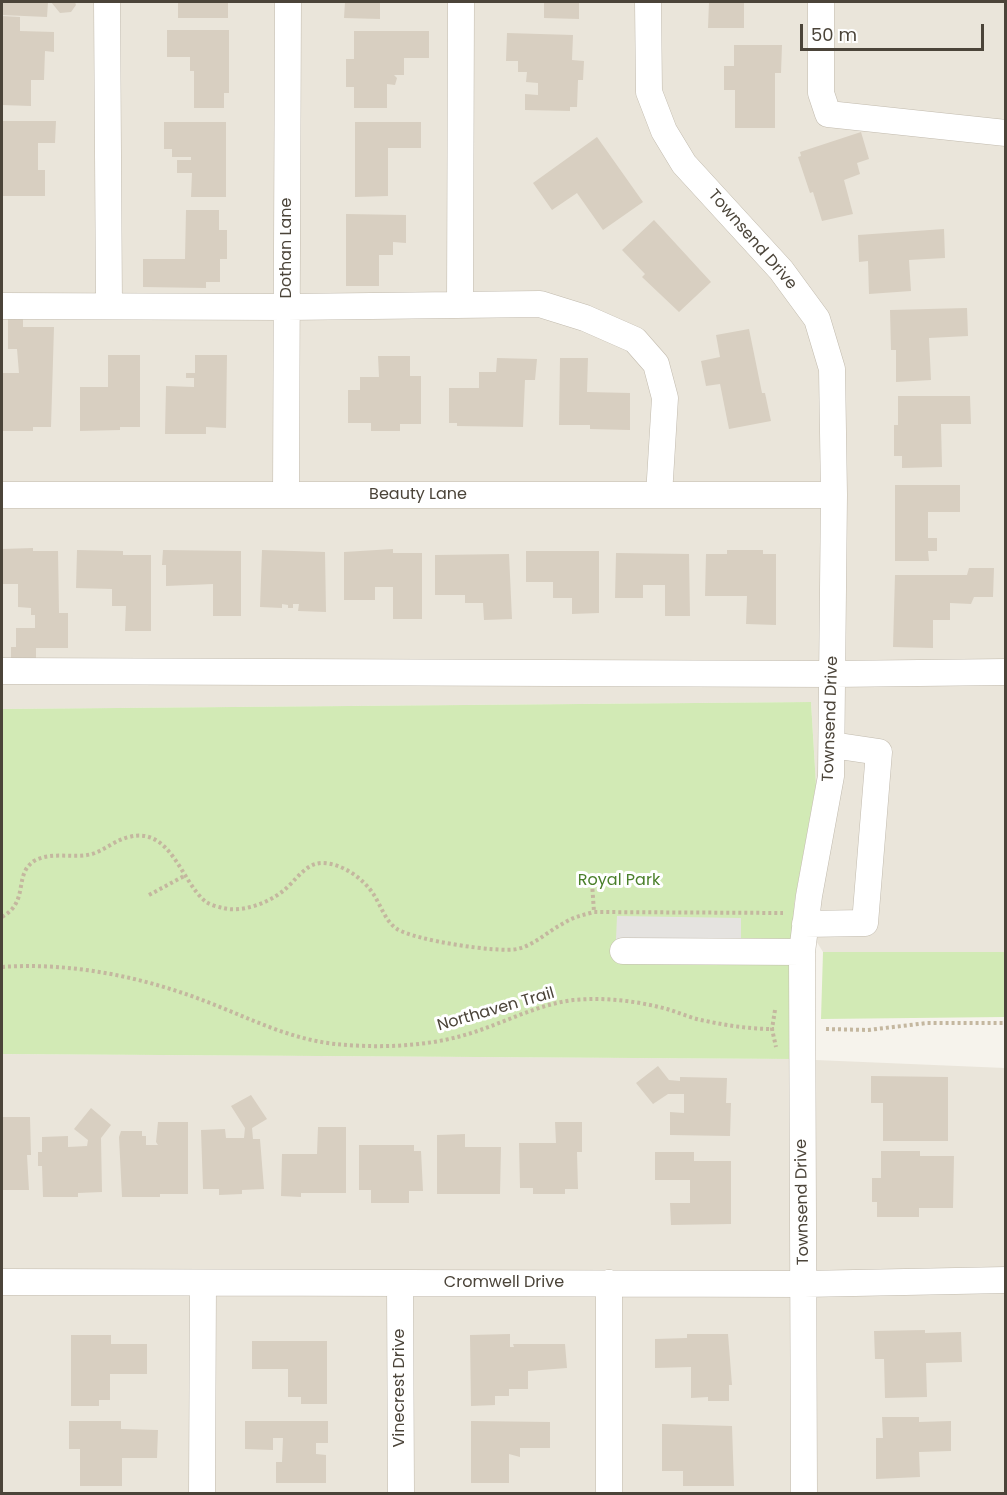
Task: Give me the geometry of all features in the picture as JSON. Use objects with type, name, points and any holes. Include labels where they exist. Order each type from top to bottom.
[{"type":"street","points":[[107,2],[109,306]]},
{"type":"street","name":"Dothan Lane","points":[[286,494],[288,2]]},
{"type":"street","points":[[460,305],[461,2]]},
{"type":"street","name":"Townsend Drive","points":[[648,2],[649,92],[664,131],[684,164],[781,270],[817,319],[832,369],[834,495],[831,776],[805,924],[790,952],[801,1029],[804,1494]]},
{"type":"street","points":[[821,2],[821,93],[828,114],[1005,133]]},
{"type":"street","points":[[2,306],[287,307],[540,304],[585,318],[635,340],[656,364],[665,398],[659,495]]},
{"type":"street","name":"Beauty Lane","points":[[2,495],[834,495]]},
{"type":"street","points":[[2,671],[833,674],[1005,672]]},
{"type":"street","points":[[805,924],[865,923],[879,752],[831,745]]},
{"type":"street","points":[[623,951],[790,952]]},
{"type":"street","name":"Cromwell Drive","points":[[2,1282],[804,1284],[1005,1280]]},
{"type":"street","points":[[202,1494],[203,1283]]},
{"type":"street","name":"Vinecrest Drive","points":[[400,1283],[401,1494]]},
{"type":"street","points":[[609,1283],[609,1494]]},
{"type":"path","points":[[2,917],[11,912],[19,900],[23,874],[33,862],[45,857],[94,853],[130,836],[144,836],[156,840],[171,852],[195,891],[208,904],[226,909],[265,902],[283,891],[312,865],[322,863],[338,866],[356,876],[372,892],[387,918],[396,928],[421,937],[515,950],[530,944],[563,923],[580,915],[594,912],[784,913],[790,952]]},
{"type":"path","points":[[149,895],[186,875]]},
{"type":"path","points":[[592,883],[594,912]]},
{"type":"path","name":"Northaven Trail","points":[[2,968],[62,967],[121,976],[171,988],[265,1026],[300,1037],[335,1044],[417,1044],[460,1036],[543,1006],[573,1000],[607,999],[639,1002],[705,1021],[753,1029],[868,1030],[927,1023],[1005,1023]]},
{"type":"path","points":[[776,1006],[772,1029],[777,1054]]},
{"type":"shaded area","points":[[2,2],[1005,2],[1005,952],[823,952],[794,905],[816,785],[811,702],[2,709]]},
{"type":"shaded area","points":[[617,916],[741,918],[741,962],[615,962]]},
{"type":"shaded area","points":[[2,1054],[792,1059],[1005,1068],[1005,1493],[2,1494]]},
{"type":"green space","name":"Royal Park","points":[[811,702],[816,785],[794,905],[792,1059],[2,1054],[2,709]]},
{"type":"green space","points":[[823,952],[1005,952],[1005,1017],[821,1019]]},
{"type":"building","points":[[2,2],[48,2],[47,17],[2,15]]},
{"type":"building","points":[[51,2],[75,2],[76,5],[71,12],[60,13]]},
{"type":"building","points":[[178,2],[228,2],[228,18],[178,18]]},
{"type":"building","points":[[345,2],[380,2],[380,19],[344,18]]},
{"type":"building","points":[[544,2],[579,2],[579,19],[544,18]]},
{"type":"building","points":[[709,2],[744,2],[744,28],[708,28]]},
{"type":"building","points":[[2,16],[20,17],[20,31],[54,32],[54,52],[45,51],[44,80],[31,80],[31,106],[2,105]]},
{"type":"building","points":[[167,30],[229,30],[229,93],[224,93],[224,108],[194,108],[194,71],[190,71],[190,57],[167,57]]},
{"type":"building","points":[[354,31],[429,31],[429,58],[404,58],[404,75],[394,75],[397,78],[395,85],[387,84],[387,108],[354,108],[354,87],[346,87],[346,59],[354,59]]},
{"type":"building","points":[[507,33],[573,35],[572,60],[584,61],[583,80],[578,80],[577,107],[570,107],[570,111],[525,110],[525,94],[538,95],[538,83],[526,82],[527,72],[518,72],[518,61],[506,61]]},
{"type":"building","points":[[734,45],[782,45],[781,73],[775,73],[775,128],[735,128],[735,90],[724,90],[724,66],[734,66]]},
{"type":"building","points":[[2,121],[56,121],[55,143],[38,143],[38,170],[45,170],[45,196],[2,196]]},
{"type":"building","points":[[164,122],[226,122],[226,197],[191,197],[192,173],[177,173],[177,160],[191,160],[191,157],[172,157],[172,149],[164,149]]},
{"type":"building","points":[[355,122],[421,122],[421,148],[388,148],[388,196],[355,197]]},
{"type":"building","points":[[861,132],[869,159],[857,163],[860,174],[844,180],[853,214],[822,221],[798,157],[801,156],[800,152]]},
{"type":"building","points":[[597,137],[643,202],[603,230],[577,193],[552,210],[533,183]]},
{"type":"building","points":[[186,210],[219,210],[219,230],[227,230],[227,259],[220,259],[220,282],[206,282],[206,288],[143,287],[143,259],[185,259]]},
{"type":"building","points":[[346,214],[406,215],[406,243],[393,242],[393,255],[379,255],[379,286],[346,286]]},
{"type":"building","points":[[654,220],[711,282],[679,312],[642,277],[645,274],[622,250]]},
{"type":"building","points":[[944,229],[945,258],[909,260],[911,291],[869,294],[868,261],[859,262],[858,235]]},
{"type":"building","points":[[967,308],[968,336],[929,338],[931,380],[896,382],[896,350],[891,350],[890,310]]},
{"type":"building","points":[[23,314],[23,327],[54,327],[51,427],[33,427],[33,431],[2,431],[2,373],[19,373],[17,349],[8,349],[8,315]]},
{"type":"building","points":[[749,329],[762,393],[765,393],[771,421],[729,429],[720,384],[706,386],[701,361],[720,357],[716,335]]},
{"type":"building","points":[[108,355],[140,355],[140,427],[80,431],[80,387],[108,387]]},
{"type":"building","points":[[195,355],[227,355],[226,428],[206,427],[206,434],[165,434],[166,386],[194,387],[194,378],[186,378],[186,373],[195,373]]},
{"type":"building","points":[[378,356],[410,356],[410,376],[421,376],[421,424],[400,424],[400,431],[371,431],[371,423],[348,423],[348,390],[360,390],[360,377],[379,377]]},
{"type":"building","points":[[497,358],[537,359],[535,380],[525,380],[523,427],[457,426],[457,423],[449,423],[449,388],[479,388],[479,372],[496,372]]},
{"type":"building","points":[[560,358],[588,358],[587,392],[630,393],[630,430],[590,429],[590,425],[559,425]]},
{"type":"building","points":[[898,396],[970,396],[971,424],[941,424],[942,467],[902,468],[902,456],[894,456],[894,425],[898,425]]},
{"type":"building","points":[[895,485],[960,485],[960,512],[928,512],[928,538],[937,538],[937,551],[928,551],[929,561],[895,561]]},
{"type":"building","points":[[33,548],[33,551],[58,551],[59,613],[68,613],[68,648],[36,648],[36,660],[11,660],[11,647],[16,647],[16,628],[35,628],[35,615],[31,615],[31,608],[18,607],[18,584],[2,584],[2,549]]},
{"type":"building","points":[[393,549],[393,553],[422,553],[422,619],[393,619],[393,587],[375,587],[375,600],[344,600],[344,552]]},
{"type":"building","points":[[77,550],[123,551],[123,555],[151,555],[151,631],[125,631],[126,606],[112,606],[112,589],[76,588]]},
{"type":"building","points":[[163,550],[241,551],[241,616],[213,616],[213,584],[166,586],[166,565],[162,565]]},
{"type":"building","points":[[262,550],[325,552],[326,612],[298,611],[299,604],[293,604],[293,608],[282,604],[282,608],[260,607]]},
{"type":"building","points":[[727,550],[763,550],[763,554],[776,554],[776,625],[746,624],[747,596],[705,596],[706,554],[727,554]]},
{"type":"building","points":[[526,551],[599,551],[599,613],[572,614],[572,598],[553,598],[553,582],[526,582]]},
{"type":"building","points":[[616,553],[689,554],[690,616],[665,616],[665,585],[643,585],[643,598],[615,598]]},
{"type":"building","points":[[509,554],[512,619],[484,620],[483,603],[465,603],[465,595],[435,595],[435,555]]},
{"type":"building","points":[[969,568],[994,568],[993,597],[974,597],[971,604],[950,603],[950,620],[933,620],[933,648],[893,647],[895,575],[967,575]]},
{"type":"building","points":[[658,1066],[669,1080],[680,1081],[680,1077],[727,1078],[726,1103],[731,1103],[730,1136],[670,1135],[670,1112],[684,1113],[684,1094],[668,1094],[653,1104],[636,1083]]},
{"type":"building","points":[[871,1076],[948,1077],[948,1141],[883,1141],[883,1103],[871,1103]]},
{"type":"building","points":[[251,1095],[267,1119],[252,1128],[253,1139],[260,1139],[264,1189],[242,1190],[242,1194],[219,1195],[219,1189],[203,1189],[201,1130],[225,1129],[226,1138],[244,1138],[245,1128],[231,1106]]},
{"type":"building","points":[[91,1108],[111,1125],[101,1138],[102,1192],[78,1193],[78,1197],[43,1197],[42,1166],[38,1166],[38,1152],[42,1152],[42,1137],[68,1136],[68,1147],[87,1146],[88,1140],[74,1129]]},
{"type":"building","points":[[2,1117],[30,1117],[31,1155],[27,1155],[29,1190],[2,1190]]},
{"type":"building","points":[[158,1122],[188,1122],[188,1194],[122,1197],[119,1137],[121,1131],[142,1131],[142,1136],[146,1136],[146,1145],[158,1145],[156,1142]]},
{"type":"building","points":[[555,1122],[582,1122],[582,1152],[577,1152],[578,1189],[565,1189],[565,1194],[533,1194],[533,1188],[520,1188],[519,1143],[556,1143]]},
{"type":"building","points":[[318,1127],[346,1127],[346,1193],[301,1193],[301,1197],[281,1196],[282,1154],[317,1154]]},
{"type":"building","points":[[465,1134],[465,1147],[501,1147],[500,1194],[437,1194],[437,1135]]},
{"type":"building","points":[[359,1145],[414,1145],[414,1151],[421,1151],[423,1191],[409,1191],[409,1203],[371,1203],[371,1190],[359,1190]]},
{"type":"building","points":[[881,1151],[920,1151],[920,1156],[954,1156],[953,1208],[919,1208],[919,1217],[877,1217],[877,1202],[872,1202],[872,1178],[881,1178]]},
{"type":"building","points":[[655,1152],[694,1152],[694,1161],[731,1161],[731,1224],[671,1225],[670,1203],[690,1203],[690,1180],[655,1180]]},
{"type":"building","points":[[925,1330],[925,1333],[961,1332],[962,1362],[926,1363],[927,1397],[885,1398],[884,1359],[875,1359],[874,1331]]},
{"type":"building","points":[[510,1334],[510,1347],[514,1347],[513,1344],[565,1344],[567,1368],[528,1371],[528,1389],[509,1389],[509,1396],[495,1396],[495,1405],[471,1406],[470,1335]]},
{"type":"building","points":[[687,1334],[728,1334],[732,1385],[729,1385],[729,1401],[708,1401],[708,1397],[691,1398],[691,1367],[655,1368],[655,1339],[687,1338]]},
{"type":"building","points":[[71,1335],[111,1335],[111,1344],[147,1344],[147,1374],[110,1374],[110,1400],[99,1400],[99,1406],[71,1406]]},
{"type":"building","points":[[252,1341],[327,1341],[327,1404],[301,1404],[301,1397],[288,1397],[288,1369],[252,1369]]},
{"type":"building","points":[[882,1417],[919,1417],[919,1422],[951,1421],[951,1451],[919,1452],[920,1477],[876,1479],[876,1438],[883,1438]]},
{"type":"building","points":[[69,1421],[121,1421],[121,1429],[158,1430],[157,1458],[122,1458],[122,1486],[80,1486],[80,1449],[69,1449]]},
{"type":"building","points":[[245,1421],[328,1421],[328,1443],[316,1443],[316,1454],[326,1455],[326,1483],[276,1483],[276,1462],[282,1462],[283,1438],[273,1438],[273,1450],[245,1449]]},
{"type":"building","points":[[471,1421],[550,1422],[550,1448],[520,1448],[520,1457],[509,1454],[509,1483],[471,1483]]},
{"type":"building","points":[[662,1424],[732,1426],[734,1486],[683,1486],[683,1471],[662,1471]]}]
